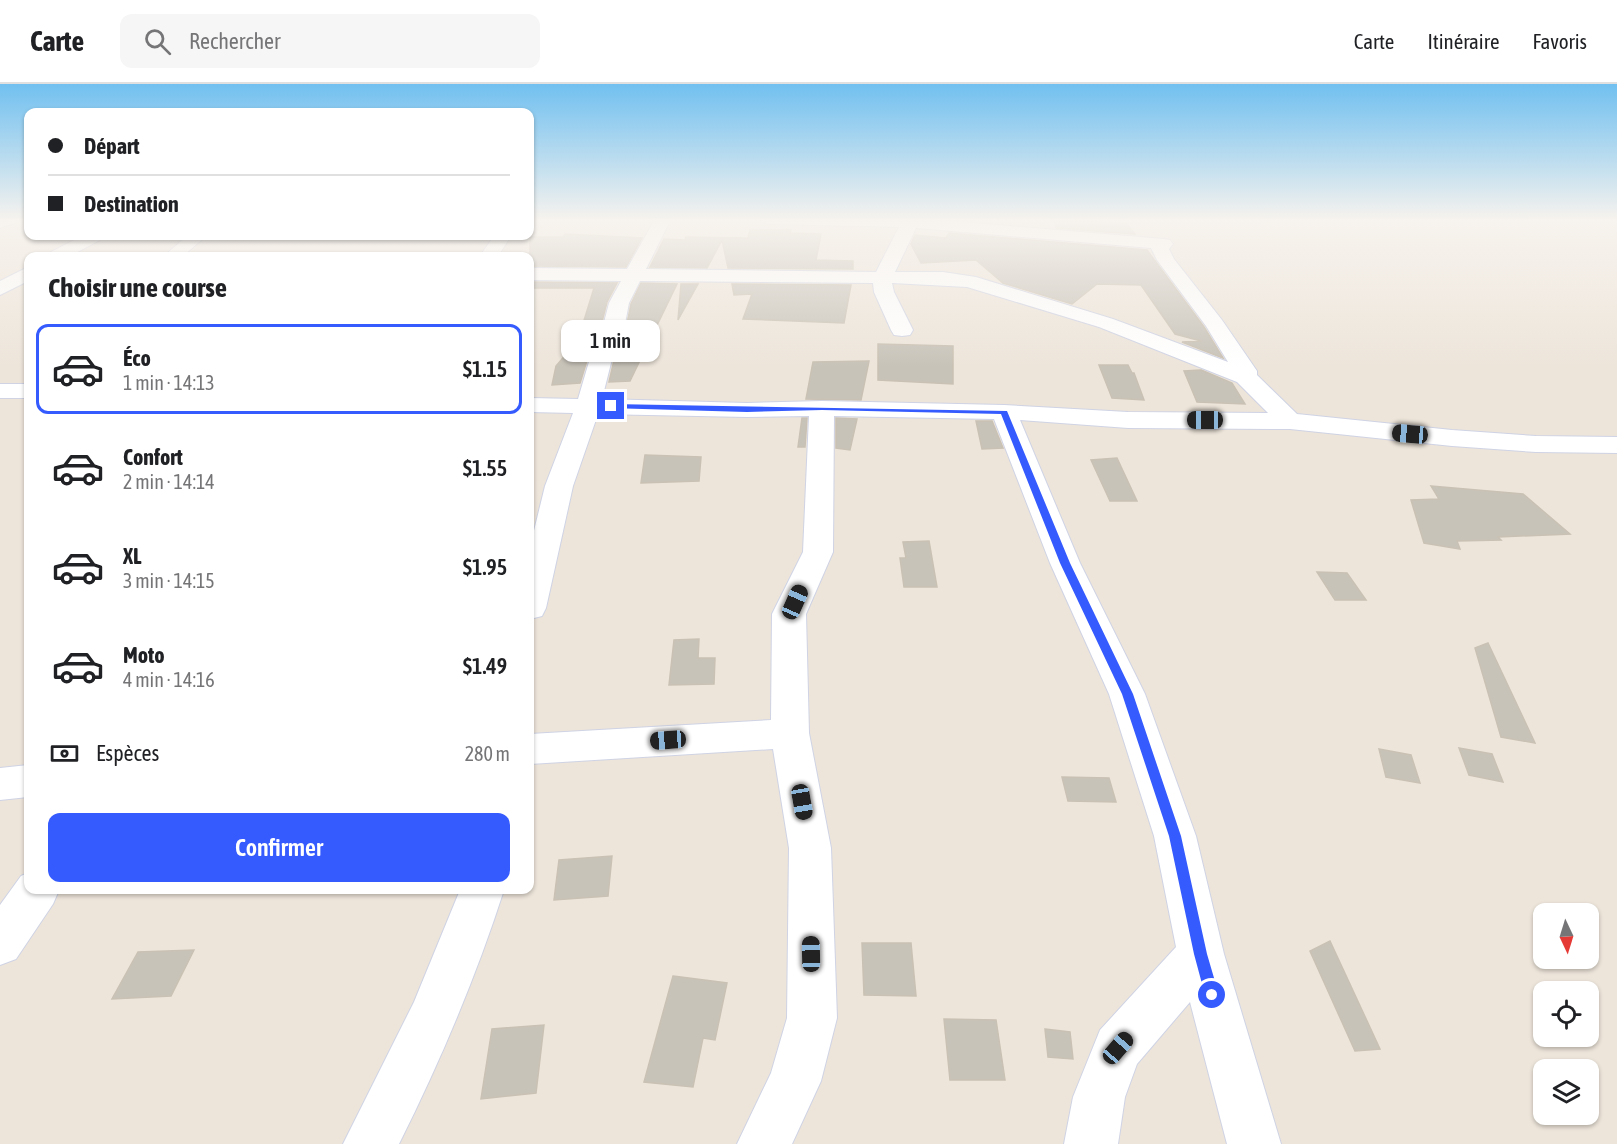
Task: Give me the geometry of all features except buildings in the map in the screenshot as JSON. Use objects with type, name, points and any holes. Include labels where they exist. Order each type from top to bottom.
[{"type":"street","points":[[534,591],[559,486],[612,334],[619,303],[636,268]]},
{"type":"street","points":[[887,268],[882,278],[884,292],[902,330]]},
{"type":"street","points":[[1172,268],[1215,324],[1245,371],[1245,377]]},
{"type":"street","points":[[0,269],[24,272]]},
{"type":"street","points":[[0,289],[24,274]]},
{"type":"street","points":[[534,274],[969,280],[1106,323],[1245,377],[1261,390],[1269,402],[1290,421]]},
{"type":"street","points":[[12,391],[24,379]]},
{"type":"street","points":[[534,405],[747,410],[822,408],[1004,412],[1128,420],[1290,421],[1452,438],[1536,444],[1617,445]]},
{"type":"street","points":[[764,1144],[795,1082],[812,1018],[810,848],[790,732],[789,614],[818,552],[822,408]]},
{"type":"street","points":[[1004,412],[1061,553],[1127,694],[1175,836],[1200,954],[1254,1144]]},
{"type":"street","points":[[534,748],[790,732]]},
{"type":"street","points":[[0,784],[24,781]]},
{"type":"street","points":[[0,943],[34,894]]},
{"type":"street","points":[[370,1144],[396,1094],[467,935],[481,894]]},
{"type":"street","points":[[1091,1144],[1099,1097],[1118,1048],[1200,954]]},
{"type":"route","points":[[611,406],[747,410],[822,408],[1004,412],[1065,563],[1127,694],[1175,836],[1200,954],[1212,995]]}]
